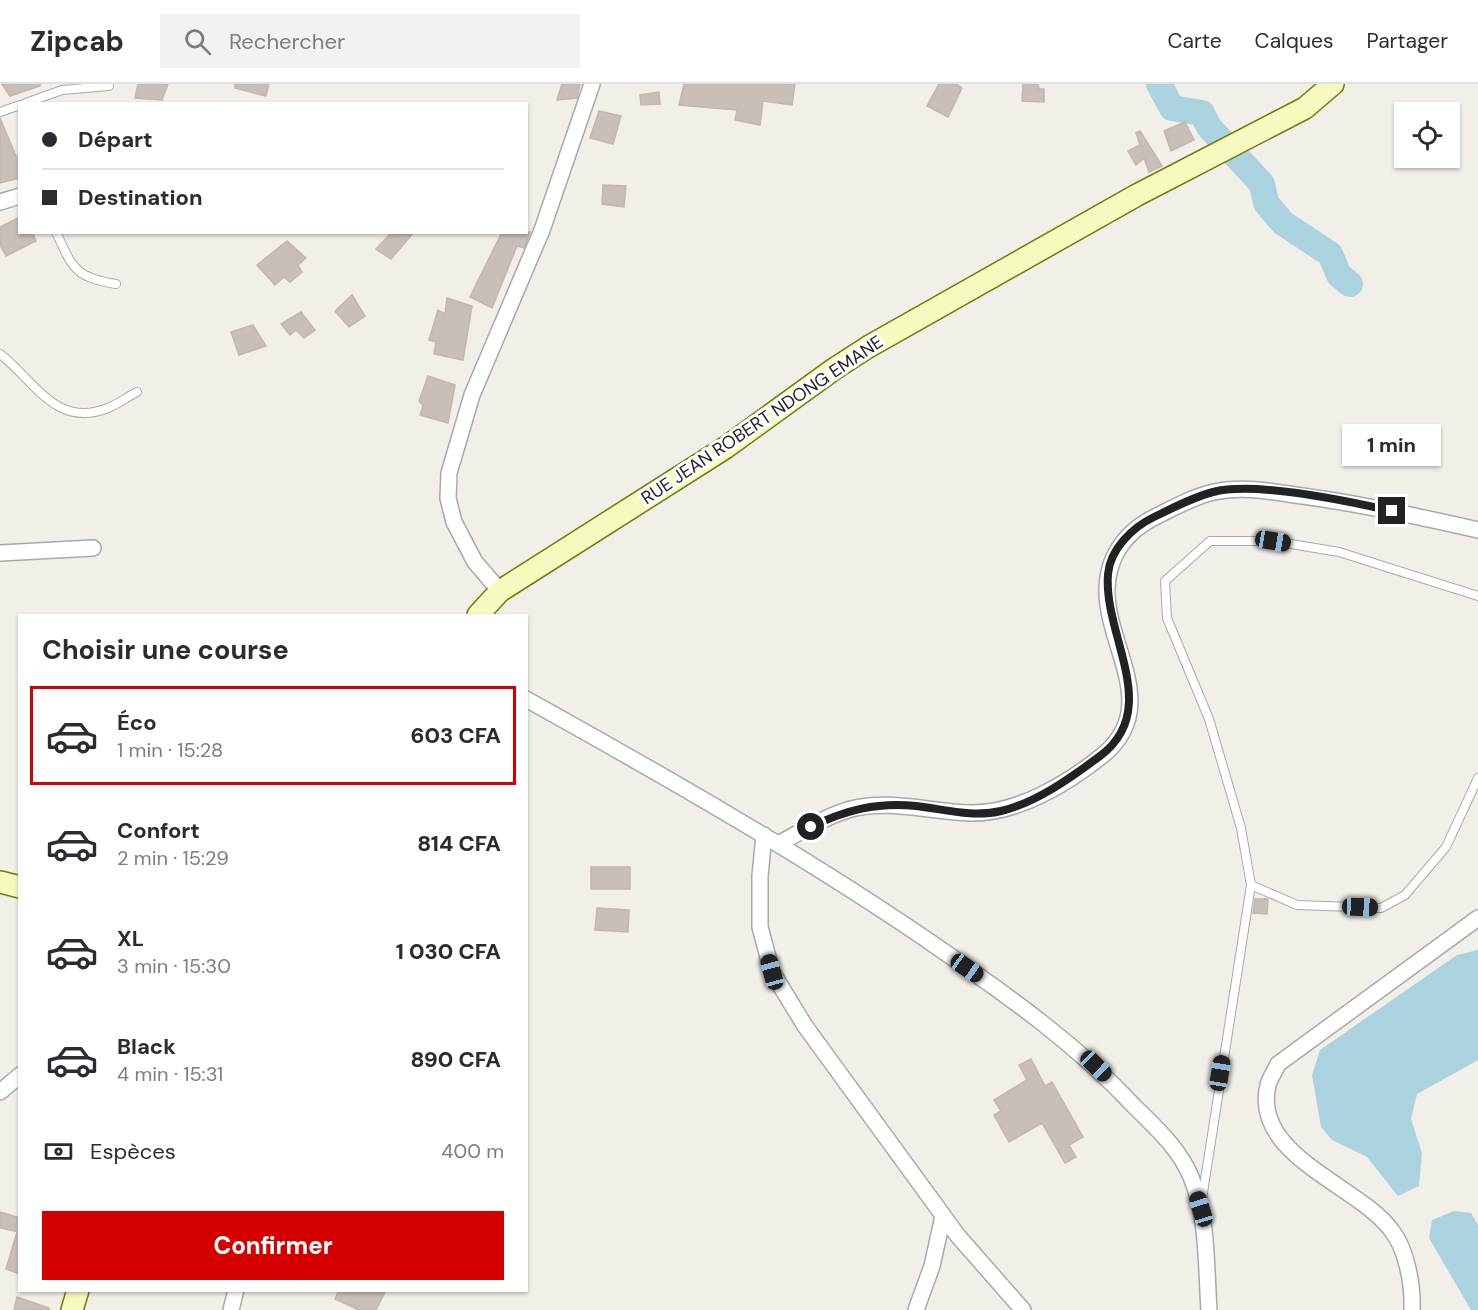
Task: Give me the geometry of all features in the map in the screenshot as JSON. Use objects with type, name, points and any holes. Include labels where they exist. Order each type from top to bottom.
[{"type":"street","points":[[500,591],[475,562],[459,532],[448,498],[449,473],[472,395],[542,230],[592,84]]},
{"type":"street","name":"RUE JEAN ROBERT NDONG EMANE","points":[[479,614],[500,591],[725,448],[868,347],[1137,195],[1305,108],[1333,84]]},
{"type":"street","points":[[0,202],[18,197]]},
{"type":"street","points":[[778,844],[850,809],[914,806],[970,813],[1001,811],[1029,800],[1076,774],[1103,755],[1121,737],[1129,711],[1130,687],[1107,596],[1108,571],[1120,544],[1138,524],[1168,510],[1212,492],[1256,490],[1356,503],[1478,530]]},
{"type":"street","points":[[0,553],[93,548]]},
{"type":"street","points":[[528,700],[778,844],[891,915],[1001,991],[1082,1052],[1172,1145],[1191,1176],[1201,1209],[1209,1310]]},
{"type":"street","points":[[764,836],[760,876],[760,927],[772,972],[805,1026],[943,1216],[1023,1310]]},
{"type":"street","points":[[0,882],[18,886]]},
{"type":"street","points":[[1412,1310],[1409,1275],[1392,1230],[1363,1204],[1291,1151],[1275,1132],[1267,1105],[1268,1085],[1278,1064],[1294,1051],[1478,918]]},
{"type":"street","points":[[0,1092],[18,1077]]},
{"type":"street","points":[[916,1310],[932,1266],[943,1216]]},
{"type":"street","points":[[72,1310],[77,1292]]},
{"type":"street","points":[[231,1310],[236,1292]]},
{"type":"lane","points":[[27,102],[62,90],[109,86]]},
{"type":"lane","points":[[0,112],[18,105]]},
{"type":"lane","points":[[57,234],[79,274],[93,280],[116,284]]},
{"type":"lane","points":[[0,354],[42,396],[57,407],[72,413],[108,408],[137,392]]},
{"type":"lane","points":[[1201,1209],[1251,885],[1241,828],[1209,719],[1167,618],[1165,581],[1210,541],[1273,541],[1339,552],[1478,596]]},
{"type":"lane","points":[[1251,885],[1297,904],[1381,908],[1405,895],[1446,847],[1478,778]]},
{"type":"water","points":[[1478,950],[1478,1060],[1417,1094],[1411,1119],[1422,1153],[1419,1186],[1398,1196],[1367,1157],[1332,1140],[1321,1127],[1312,1075],[1320,1050],[1457,955]]},
{"type":"water","points":[[1454,1211],[1471,1213],[1478,1225],[1478,1310],[1471,1310],[1429,1238],[1432,1220]]},
{"type":"building","points":[[2,84],[40,84],[40,86],[10,96]]},
{"type":"building","points":[[138,84],[168,84],[162,100],[135,98]]},
{"type":"building","points":[[235,84],[269,84],[266,96],[235,88]]},
{"type":"building","points":[[562,84],[580,84],[577,98],[557,100]]},
{"type":"building","points":[[684,84],[795,84],[792,105],[763,101],[760,125],[735,120],[737,110],[679,105]]},
{"type":"building","points":[[939,84],[956,84],[962,88],[948,117],[927,106]]},
{"type":"building","points":[[1023,84],[1038,84],[1039,89],[1044,89],[1044,102],[1022,101]]},
{"type":"building","points":[[659,92],[660,104],[641,105],[640,95]]},
{"type":"building","points":[[599,111],[621,116],[613,144],[590,138]]},
{"type":"building","points":[[0,118],[18,156],[18,178],[0,183]]},
{"type":"building","points":[[1185,122],[1194,140],[1171,151],[1164,131]]},
{"type":"building","points":[[1140,131],[1162,166],[1149,172],[1144,158],[1136,165],[1128,151],[1140,145],[1136,133]]},
{"type":"building","points":[[603,185],[626,186],[624,207],[602,204]]},
{"type":"building","points":[[18,218],[18,234],[33,234],[36,241],[6,256],[0,245],[0,227]]},
{"type":"building","points":[[530,232],[524,248],[517,246],[492,308],[470,297],[501,234],[528,234]]},
{"type":"building","points":[[390,234],[412,234],[391,259],[376,249]]},
{"type":"building","points":[[287,241],[306,258],[298,265],[302,272],[290,282],[284,277],[275,285],[257,265]]},
{"type":"building","points":[[352,295],[365,316],[349,327],[335,311]]},
{"type":"building","points":[[447,298],[472,306],[463,360],[434,354],[436,342],[429,340],[438,310],[445,314]]},
{"type":"building","points":[[301,312],[315,330],[304,338],[296,330],[290,335],[281,324]]},
{"type":"building","points":[[253,325],[266,346],[239,355],[231,332]]},
{"type":"building","points":[[428,376],[455,385],[448,423],[420,415],[423,406],[419,401]]},
{"type":"building","points":[[591,867],[630,867],[630,889],[591,889]]},
{"type":"building","points":[[1255,899],[1268,899],[1267,914],[1253,913]]},
{"type":"building","points":[[597,908],[629,910],[628,932],[595,930]]},
{"type":"building","points":[[1031,1059],[1045,1086],[1052,1082],[1083,1137],[1069,1145],[1076,1157],[1065,1163],[1042,1123],[1009,1142],[994,1115],[1001,1111],[994,1100],[1027,1080],[1019,1065]]},
{"type":"building","points":[[0,1212],[18,1217],[18,1232],[0,1228]]},
{"type":"building","points":[[17,1232],[18,1273],[6,1269]]},
{"type":"building","points":[[338,1292],[385,1292],[376,1310],[359,1310],[335,1299]]},
{"type":"building","points":[[17,1297],[49,1308],[49,1310],[14,1310]]},
{"type":"waterway","points":[[1159,84],[1172,108],[1202,113],[1209,127],[1262,184],[1266,203],[1283,223],[1330,254],[1339,275],[1350,284]]},
{"type":"route","points":[[811,827],[850,809],[875,806],[914,806],[970,813],[1001,811],[1029,800],[1076,774],[1103,755],[1121,737],[1129,711],[1130,687],[1107,596],[1108,571],[1120,544],[1138,524],[1212,492],[1233,489],[1356,503],[1392,511]]}]
